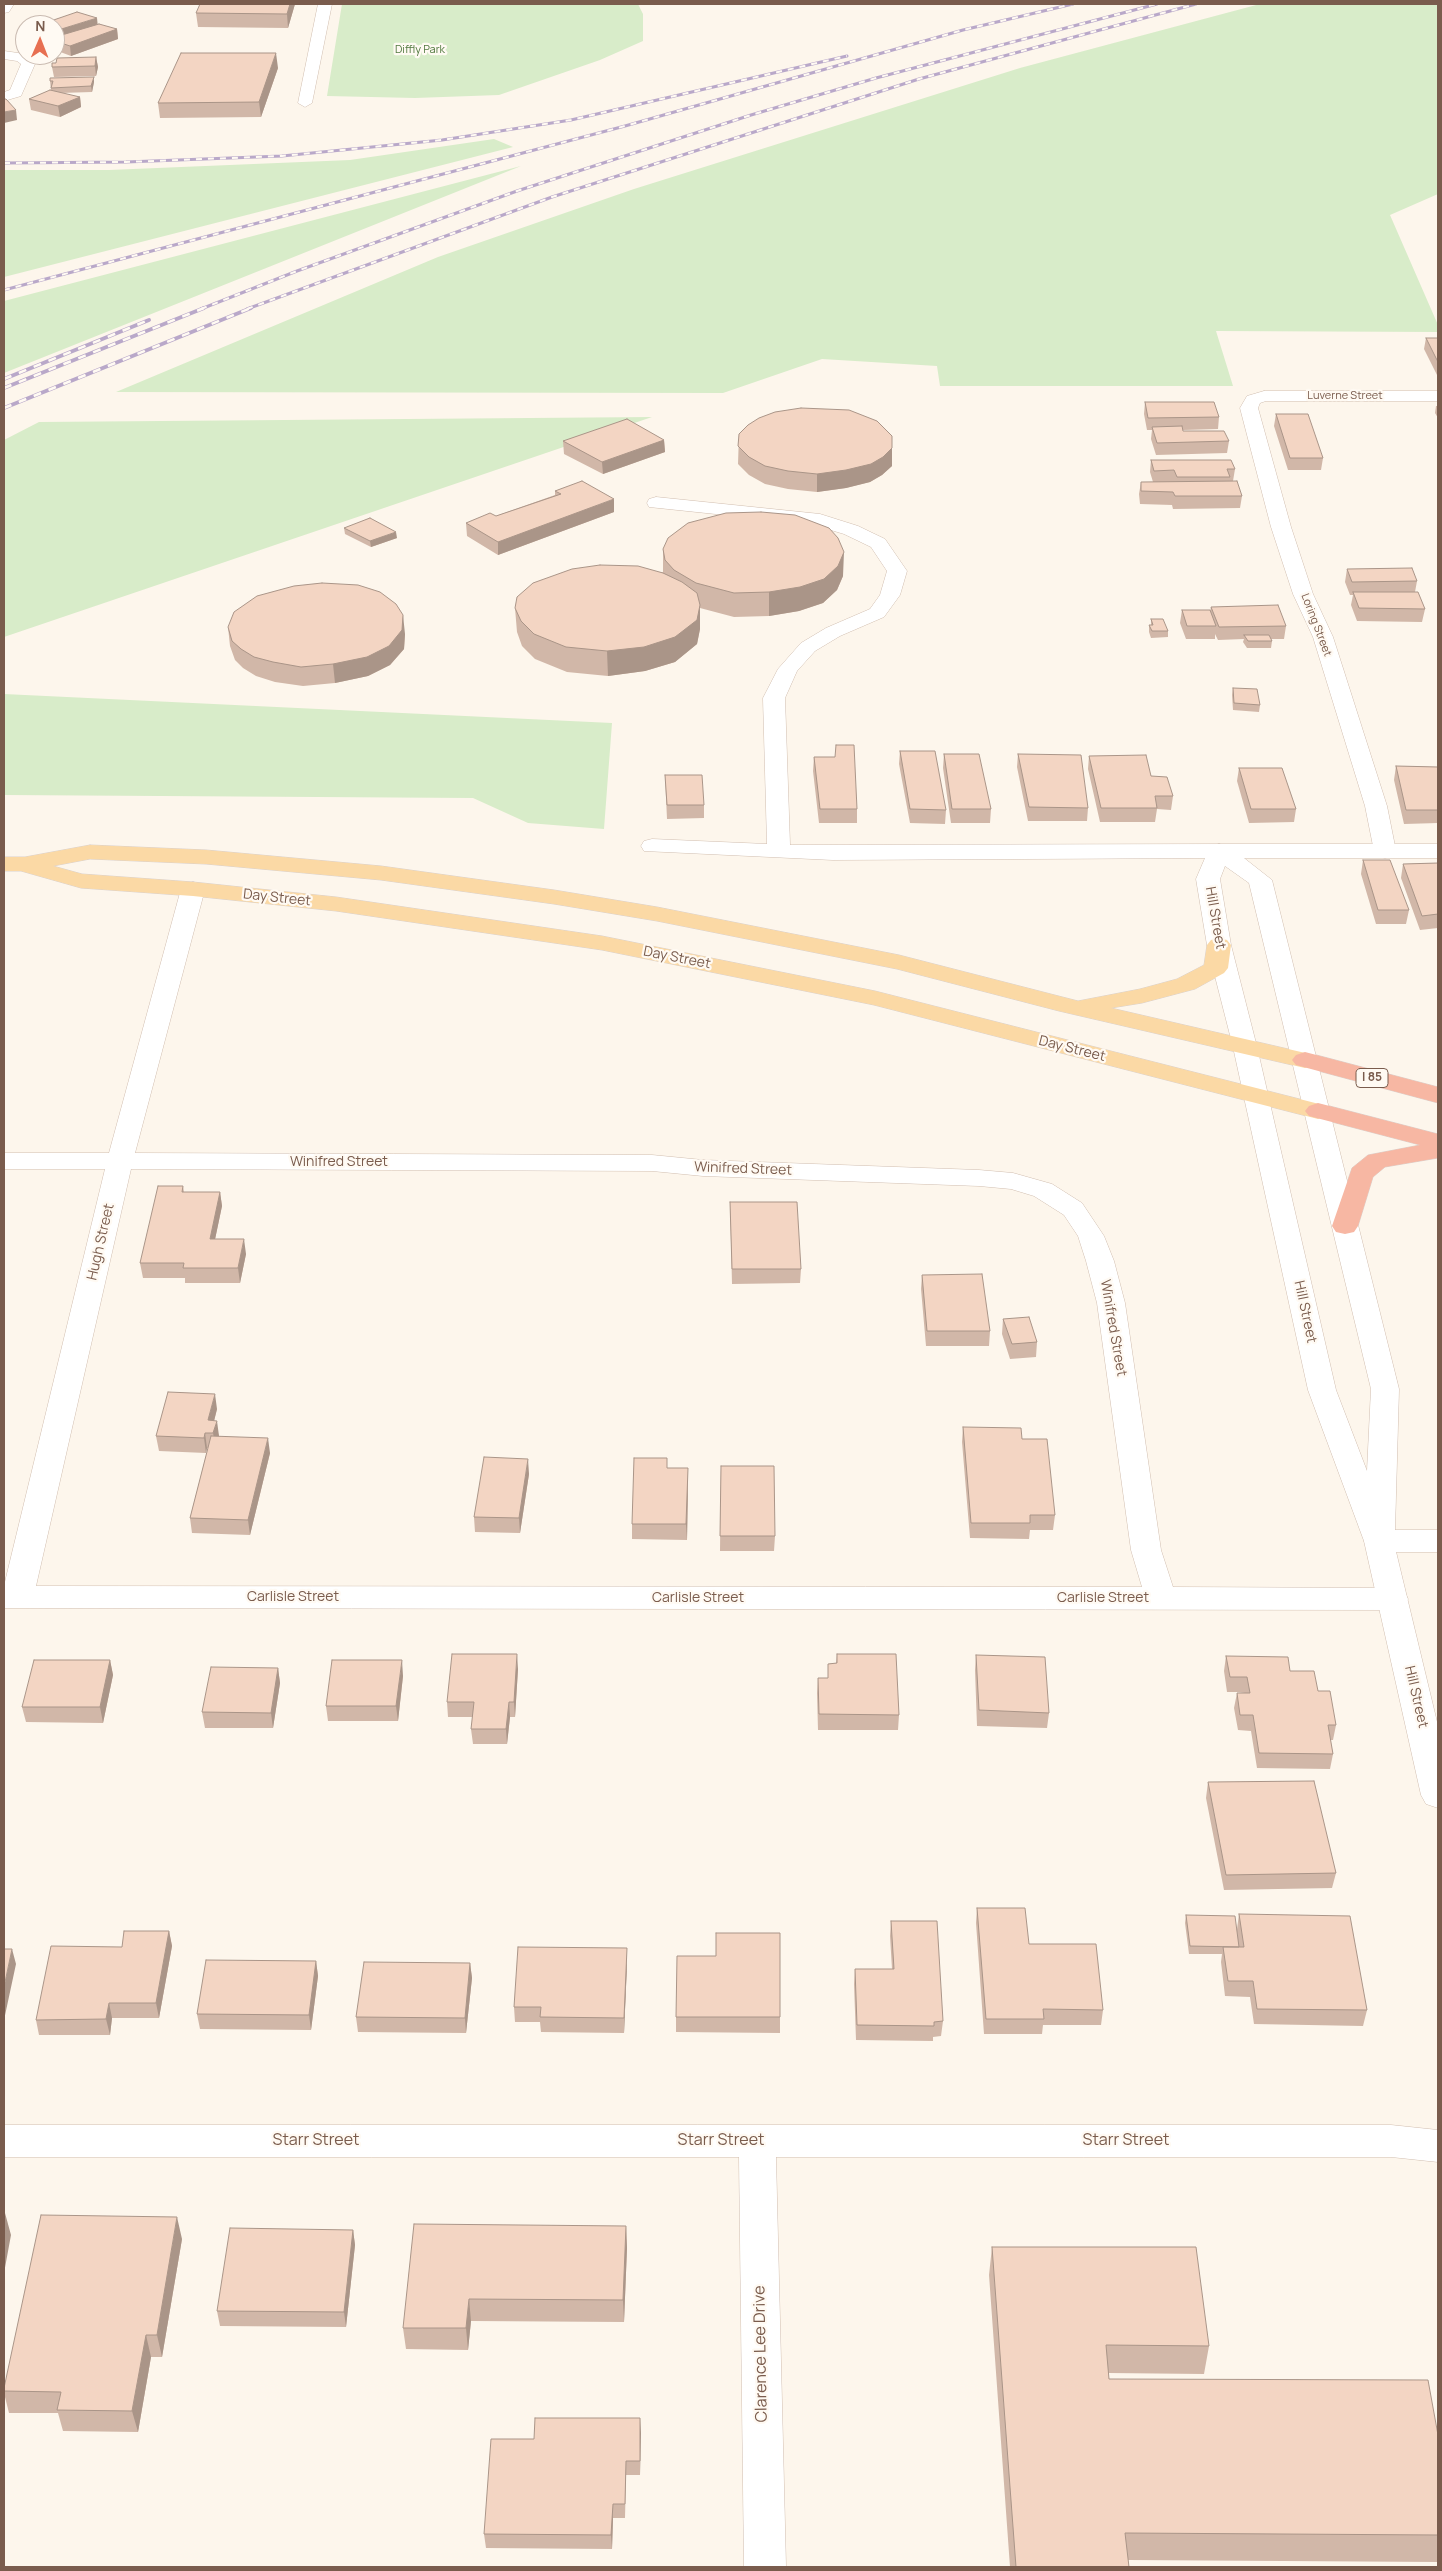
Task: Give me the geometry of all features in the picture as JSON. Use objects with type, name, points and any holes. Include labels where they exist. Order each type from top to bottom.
[{"type":"highway","name":"I 85","points":[[1305,1060],[1438,1095]]},
{"type":"highway","points":[[1318,1111],[1438,1142]]},
{"type":"highway","points":[[1345,1226],[1361,1174],[1377,1161],[1438,1150]]},
{"type":"main road","name":"Day Street","points":[[14,864],[90,852],[206,856],[381,873],[467,884],[657,914],[899,962],[1059,1004],[1305,1060]]},
{"type":"main road","name":"Day Street","points":[[14,864],[82,881],[193,889],[414,914],[612,945],[875,998],[1318,1111]]},
{"type":"main road","points":[[1059,1004],[1086,1006],[1142,996],[1186,984],[1216,968],[1219,945]]},
{"type":"street","points":[[4,9],[7,4]]},
{"type":"street","points":[[305,103],[325,4]]},
{"type":"street","points":[[4,54],[22,57],[27,60],[28,64],[16,93],[4,97]]},
{"type":"street","name":"Luverne Street","points":[[1253,400],[1272,396],[1438,396]]},
{"type":"street","name":"Loring Street","points":[[1253,400],[1249,408],[1281,527],[1303,594],[1322,636],[1376,806],[1385,851]]},
{"type":"street","points":[[656,503],[813,518],[852,530],[878,543],[898,571],[890,595],[877,613],[833,632],[808,647],[788,669],[774,698],[779,851]]},
{"type":"street","points":[[652,846],[779,851],[1438,851]]},
{"type":"street","name":"Hill Street","points":[[1380,1541],[1385,1389],[1260,880],[1219,851],[1208,878],[1219,945],[1245,1046],[1254,1095],[1322,1390],[1380,1541],[1438,1795]]},
{"type":"street","name":"Hugh Street","points":[[11,1597],[120,1161],[193,889]]},
{"type":"street","name":"Winifred Street","points":[[4,1161],[652,1163],[703,1168],[979,1178],[1013,1182],[1043,1190],[1073,1209],[1091,1236],[1100,1260],[1111,1302],[1146,1550],[1161,1598]]},
{"type":"street","points":[[1380,1541],[1438,1540]]},
{"type":"street","name":"Carlisle Street","points":[[11,1597],[1393,1599]]},
{"type":"street","name":"Starr Street","points":[[4,2141],[1391,2141],[1438,2146]]},
{"type":"street","name":"Clarence Lee Drive","points":[[757,2142],[765,2567]]},
{"type":"green space","name":"Diffly Park","points":[[342,4],[638,4],[643,14],[643,41],[600,60],[499,95],[415,98],[327,96]]},
{"type":"green space","points":[[1260,4],[1438,4],[1438,194],[1390,215],[1438,325],[1438,332],[1216,331],[1233,386],[940,386],[937,366],[822,359],[723,393],[116,392],[438,257],[634,189],[1020,68]]},
{"type":"green space","points":[[494,139],[513,147],[4,277],[4,170],[109,170],[350,160]]},
{"type":"green space","points":[[521,166],[4,373],[4,301]]},
{"type":"green space","points":[[652,417],[4,637],[4,440],[39,422]]},
{"type":"green space","points":[[4,694],[612,723],[604,829],[528,823],[473,798],[4,795]]},
{"type":"building","points":[[200,4],[290,4],[287,14],[196,13]]},
{"type":"building","points":[[77,12],[97,18],[65,28],[65,16]]},
{"type":"building","points":[[99,24],[117,29],[70,46],[65,44],[65,34]]},
{"type":"building","points":[[181,53],[276,53],[259,102],[158,103]]},
{"type":"building","points":[[96,57],[95,66],[52,67],[52,65],[65,65],[65,58]]},
{"type":"building","points":[[94,77],[91,86],[51,88],[53,81],[50,81],[50,78]]},
{"type":"building","points":[[50,90],[80,97],[58,106],[29,99]]},
{"type":"building","points":[[4,99],[6,99],[16,110],[4,112]]},
{"type":"building","points":[[1426,338],[1438,338],[1438,362]]},
{"type":"building","points":[[1145,402],[1214,402],[1219,417],[1148,418]]},
{"type":"building","points":[[801,408],[849,410],[877,421],[892,436],[892,448],[883,457],[871,464],[817,474],[765,466],[749,457],[738,446],[739,434],[759,418],[775,412]]},
{"type":"building","points":[[1276,414],[1308,414],[1323,458],[1290,458]]},
{"type":"building","points":[[627,419],[664,440],[602,462],[563,441]]},
{"type":"building","points":[[1182,426],[1183,431],[1224,431],[1229,441],[1157,443],[1152,427]]},
{"type":"building","points":[[1151,460],[1231,460],[1235,469],[1227,469],[1230,477],[1177,477],[1174,470],[1154,471]]},
{"type":"building","points":[[582,481],[614,499],[498,542],[466,523],[490,513],[496,516],[561,494],[555,491]]},
{"type":"building","points":[[1237,481],[1242,496],[1175,496],[1173,492],[1141,491],[1141,482]]},
{"type":"building","points":[[761,512],[795,515],[829,528],[838,538],[844,552],[838,566],[824,579],[800,587],[769,592],[734,593],[696,583],[674,570],[665,560],[663,549],[668,538],[688,523],[726,513]]},
{"type":"building","points":[[370,518],[396,532],[370,541],[344,528]]},
{"type":"building","points":[[600,565],[638,566],[663,573],[682,582],[697,593],[700,605],[697,620],[675,637],[644,647],[607,651],[566,647],[534,634],[521,621],[515,608],[517,597],[533,583],[572,569]]},
{"type":"building","points":[[1412,568],[1417,581],[1352,582],[1347,569]]},
{"type":"building","points":[[322,583],[358,585],[380,592],[396,604],[403,615],[402,630],[389,646],[367,657],[333,664],[301,667],[254,657],[232,641],[228,627],[234,612],[257,596],[294,586]]},
{"type":"building","points":[[1353,592],[1418,592],[1425,609],[1359,608]]},
{"type":"building","points":[[1278,605],[1286,626],[1219,627],[1211,607]]},
{"type":"building","points":[[1182,610],[1210,610],[1216,626],[1187,626]]},
{"type":"building","points":[[1151,619],[1163,619],[1168,631],[1152,631],[1149,625],[1153,625]]},
{"type":"building","points":[[1244,635],[1269,635],[1272,641],[1248,641]]},
{"type":"building","points":[[1233,688],[1257,689],[1260,705],[1234,703]]},
{"type":"building","points":[[836,745],[854,745],[857,809],[820,809],[814,757],[835,757]]},
{"type":"building","points":[[900,751],[935,751],[946,810],[910,809]]},
{"type":"building","points":[[944,754],[979,754],[991,809],[952,809]]},
{"type":"building","points":[[1018,754],[1081,755],[1088,808],[1029,807]]},
{"type":"building","points":[[1146,755],[1151,776],[1167,777],[1173,796],[1155,796],[1157,808],[1101,808],[1089,756]]},
{"type":"building","points":[[1396,766],[1438,767],[1438,810],[1406,810]]},
{"type":"building","points":[[1239,768],[1282,768],[1296,809],[1251,809]]},
{"type":"building","points":[[665,775],[702,775],[704,805],[667,805]]},
{"type":"building","points":[[1363,860],[1390,860],[1409,910],[1378,910]]},
{"type":"building","points":[[1438,863],[1438,914],[1422,916],[1403,864]]},
{"type":"building","points":[[158,1186],[183,1186],[182,1192],[220,1192],[210,1239],[244,1239],[238,1268],[183,1268],[184,1263],[140,1263]]},
{"type":"building","points":[[730,1202],[797,1202],[801,1269],[732,1269]]},
{"type":"building","points":[[982,1274],[990,1331],[927,1331],[922,1275]]},
{"type":"building","points":[[1029,1317],[1037,1342],[1012,1344],[1003,1319]]},
{"type":"building","points":[[168,1392],[215,1394],[208,1420],[217,1421],[213,1433],[205,1433],[204,1438],[156,1436]]},
{"type":"building","points":[[963,1427],[1021,1428],[1022,1439],[1047,1439],[1055,1515],[1030,1515],[1030,1523],[971,1523]]},
{"type":"building","points":[[211,1436],[268,1438],[248,1520],[190,1518]]},
{"type":"building","points":[[484,1457],[528,1459],[519,1518],[474,1517]]},
{"type":"building","points":[[634,1458],[667,1458],[667,1468],[688,1468],[686,1524],[632,1524]]},
{"type":"building","points":[[721,1466],[774,1466],[775,1536],[720,1536]]},
{"type":"building","points":[[452,1654],[517,1654],[514,1702],[509,1702],[506,1729],[471,1729],[474,1702],[447,1702]]},
{"type":"building","points":[[837,1654],[896,1654],[899,1715],[819,1714],[818,1678],[828,1678],[828,1664],[837,1663]]},
{"type":"building","points":[[976,1655],[1045,1657],[1049,1713],[979,1710]]},
{"type":"building","points":[[1226,1656],[1288,1657],[1290,1671],[1314,1671],[1318,1691],[1330,1691],[1336,1725],[1328,1725],[1333,1754],[1259,1753],[1253,1715],[1240,1715],[1237,1693],[1250,1693],[1247,1677],[1230,1677]]},
{"type":"building","points":[[34,1660],[110,1660],[100,1707],[22,1707]]},
{"type":"building","points":[[332,1660],[402,1660],[396,1706],[326,1706]]},
{"type":"building","points":[[211,1667],[278,1668],[271,1713],[202,1712]]},
{"type":"building","points":[[1314,1781],[1336,1873],[1226,1875],[1208,1782]]},
{"type":"building","points":[[977,1908],[1025,1908],[1029,1944],[1096,1944],[1103,2010],[1043,2009],[1044,2019],[986,2019]]},
{"type":"building","points":[[1239,1914],[1350,1916],[1367,2010],[1257,2009],[1253,1981],[1228,1981],[1223,1947],[1244,1947]]},
{"type":"building","points":[[1186,1915],[1235,1916],[1239,1947],[1190,1946]]},
{"type":"building","points":[[891,1921],[937,1921],[943,2021],[934,2022],[934,2026],[857,2025],[855,1969],[894,1969]]},
{"type":"building","points":[[124,1931],[169,1931],[156,2003],[109,2003],[106,2019],[36,2020],[51,1946],[122,1947]]},
{"type":"building","points":[[716,1933],[780,1933],[780,2017],[676,2017],[677,1956],[716,1956]]},
{"type":"building","points":[[518,1947],[627,1948],[624,2018],[540,2017],[541,2007],[514,2007]]},
{"type":"building","points":[[4,1949],[12,1949],[4,1987]]},
{"type":"building","points":[[206,1960],[316,1961],[309,2015],[197,2014]]},
{"type":"building","points":[[364,1962],[470,1963],[465,2018],[356,2017]]},
{"type":"building","points":[[41,2215],[177,2217],[157,2335],[146,2335],[132,2411],[57,2410],[61,2392],[4,2391]]},
{"type":"building","points":[[414,2224],[626,2226],[623,2300],[469,2299],[466,2328],[403,2328]]},
{"type":"building","points":[[230,2228],[353,2230],[344,2312],[217,2311]]},
{"type":"building","points":[[992,2247],[1196,2247],[1209,2346],[1106,2345],[1109,2379],[1428,2380],[1438,2435],[1438,2535],[1125,2533],[1129,2567],[1016,2567]]},
{"type":"building","points":[[535,2418],[640,2418],[640,2461],[626,2461],[625,2504],[613,2504],[611,2535],[484,2534],[491,2439],[534,2439]]},
{"type":"railway","points":[[4,290],[625,126],[963,30],[1073,4]]},
{"type":"railway","points":[[201,309],[297,271],[517,191],[751,115],[876,78],[1157,4]]},
{"type":"railway","points":[[247,309],[552,197],[919,79],[1196,4]]},
{"type":"railway","points":[[4,163],[126,162],[282,156],[442,140],[571,120],[847,56]]},
{"type":"railway","points":[[4,388],[204,308]]},
{"type":"railway","points":[[4,408],[251,308]]},
{"type":"railway","points":[[4,379],[149,320]]}]
